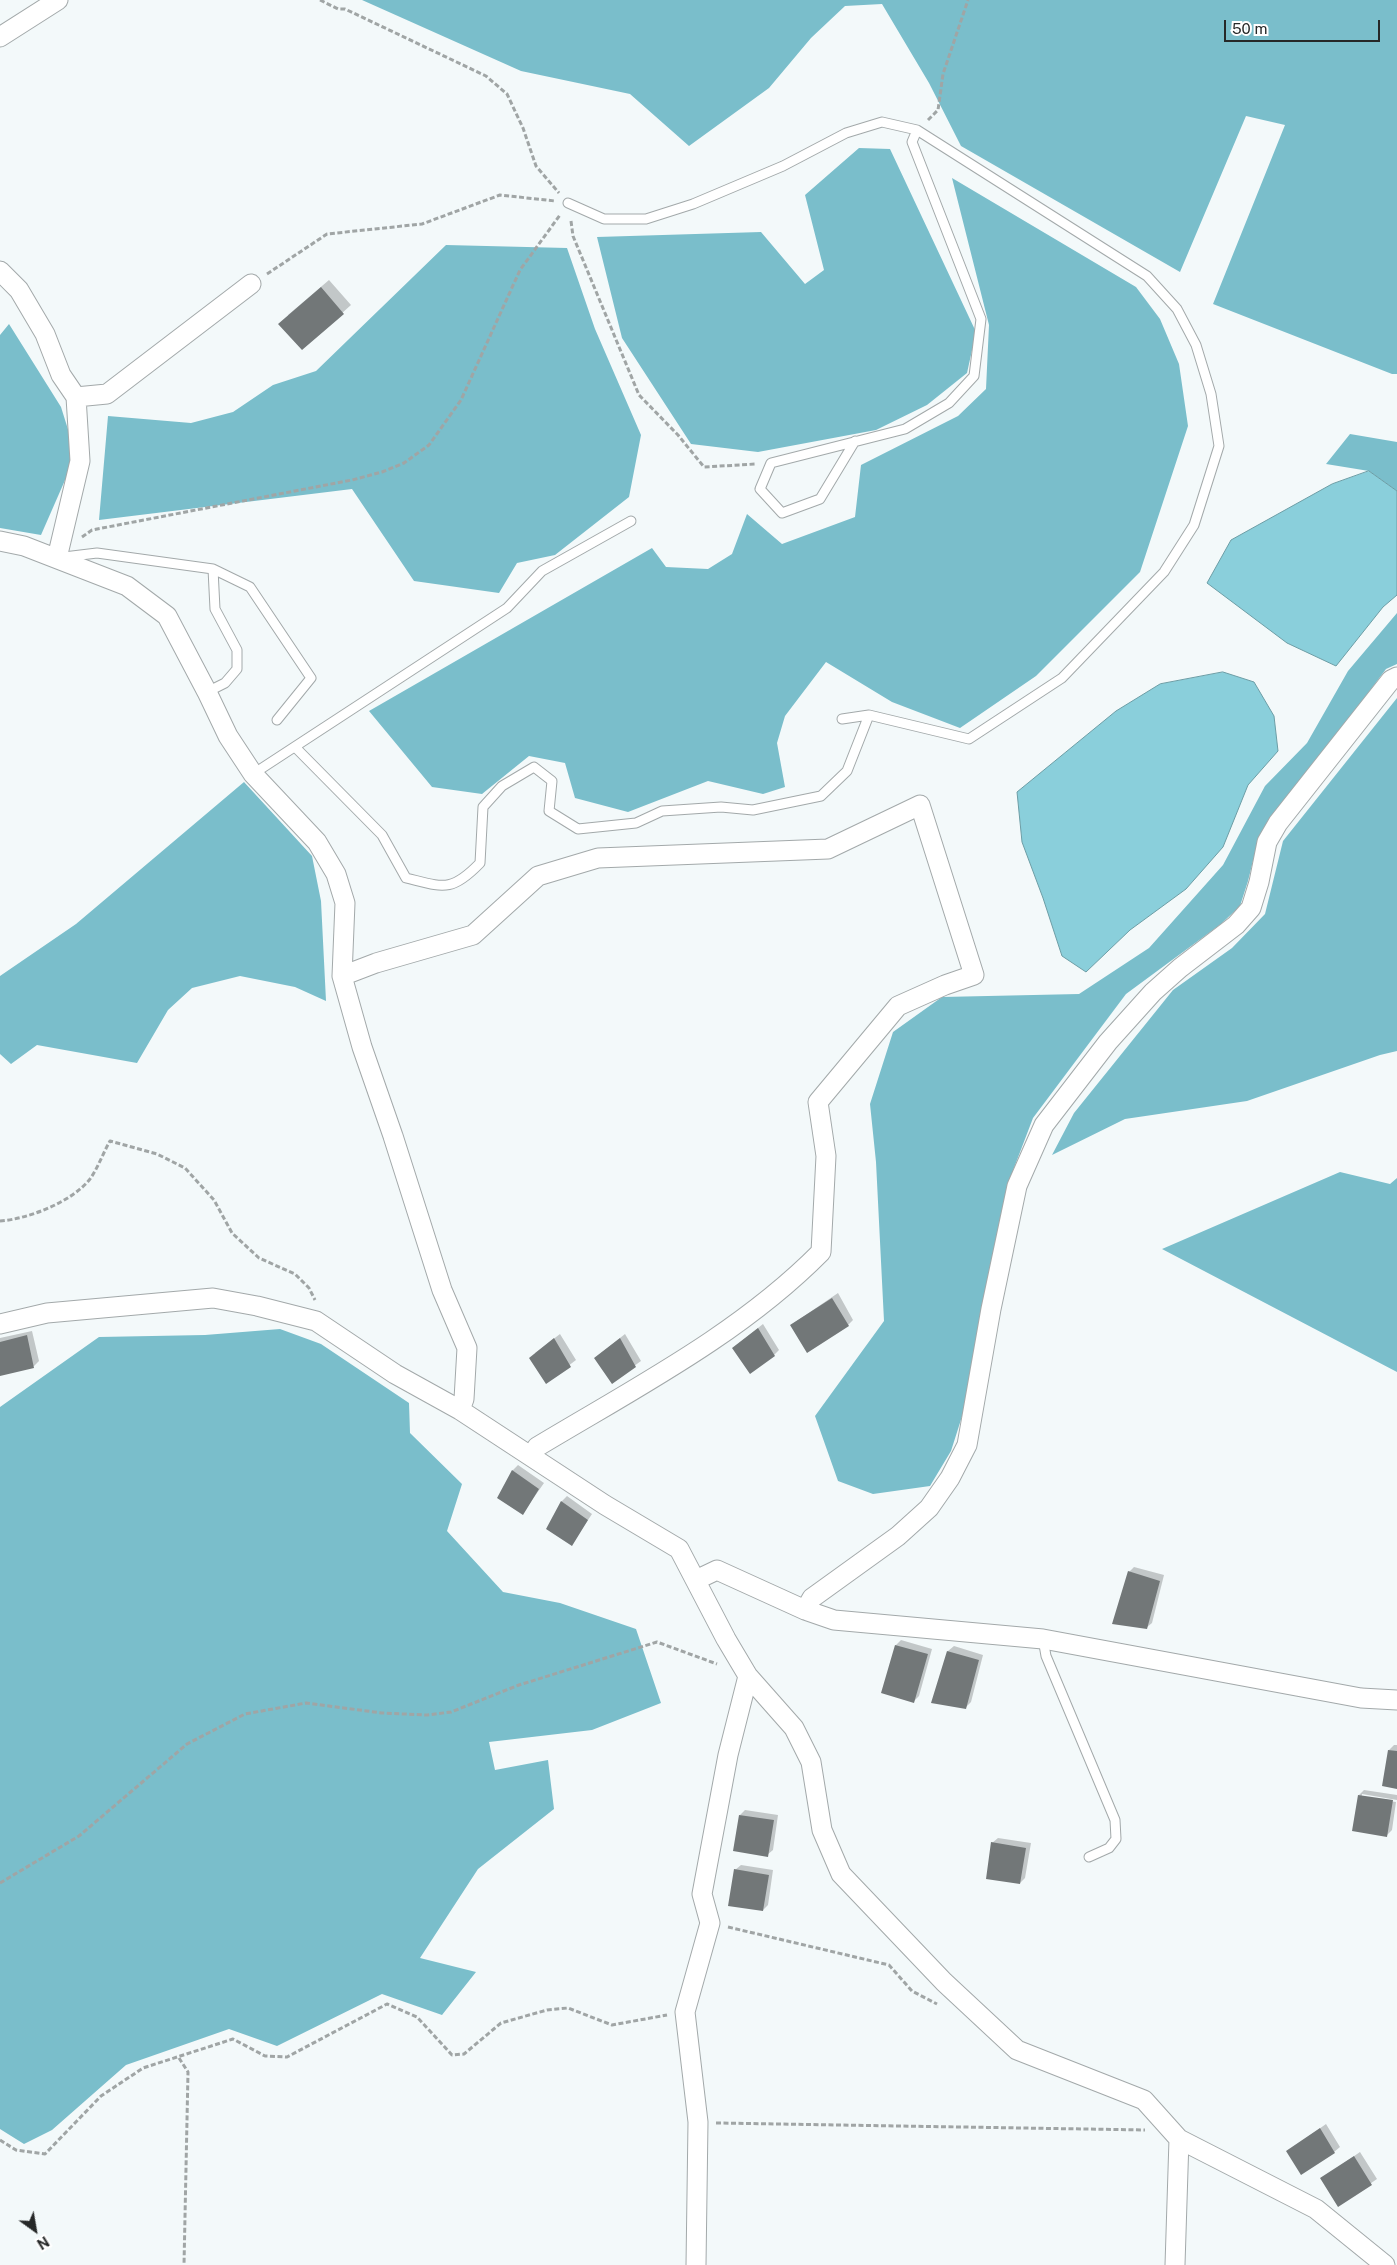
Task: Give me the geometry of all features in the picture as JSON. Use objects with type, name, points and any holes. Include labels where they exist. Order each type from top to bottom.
[{"type":"street","points":[[0,36],[58,0]]},
{"type":"street","points":[[0,271],[19,290],[45,334],[61,375],[76,397],[80,460],[56,558]]},
{"type":"street","points":[[76,397],[107,394],[251,284]]},
{"type":"street","points":[[0,541],[24,546],[127,586],[167,616],[228,736],[253,774],[317,842],[336,874],[345,903],[342,976],[362,1047],[393,1136],[442,1290],[467,1348],[464,1399],[460,1410]]},
{"type":"street","points":[[805,1610],[812,1598],[898,1536],[929,1508],[950,1478],[967,1445],[991,1309],[1017,1186],[1044,1125],[1108,1042],[1153,992],[1180,968],[1236,925],[1251,908],[1259,882],[1267,842],[1278,823],[1391,680],[1397,677]]},
{"type":"street","points":[[342,976],[376,963],[473,935],[538,876],[598,858],[828,849],[920,805],[974,975],[944,985],[898,1006],[818,1102],[826,1156],[821,1252],[790,1283],[709,1342],[537,1447],[530,1456]]},
{"type":"street","points":[[0,1324],[47,1313],[213,1298],[257,1306],[316,1321],[395,1374],[460,1410],[679,1549],[726,1639],[748,1676],[794,1728],[812,1762],[822,1830],[840,1874],[944,1982],[1017,2050],[1144,2100],[1179,2139],[1316,2209],[1385,2265]]},
{"type":"street","points":[[696,1580],[717,1570],[805,1610],[834,1620],[1043,1639],[1314,1690],[1361,1698],[1397,1700]]},
{"type":"street","points":[[696,2265],[698,2122],[685,2012],[710,1923],[702,1894],[728,1755],[748,1676]]},
{"type":"street","points":[[1175,2265],[1179,2139]]},
{"type":"lane","points":[[568,203],[604,218],[646,219],[694,204],[783,166],[846,133],[882,122],[917,130],[1147,276],[1177,309],[1196,345],[1211,394],[1219,446],[1194,525],[1164,572],[1062,678],[969,739],[869,715],[842,719]]},
{"type":"lane","points":[[855,441],[820,499],[782,513],[760,489],[772,463],[855,441],[905,428],[949,403],[974,376],[981,319],[912,142],[917,130]]},
{"type":"lane","points":[[253,774],[507,608],[542,572],[631,521]]},
{"type":"lane","points":[[56,558],[97,553],[213,569],[250,587],[311,678],[277,720]]},
{"type":"lane","points":[[207,692],[225,683],[237,669],[237,650],[216,608],[213,569]]},
{"type":"lane","points":[[295,747],[382,835],[406,878],[443,887],[466,877],[480,863],[483,807],[502,786],[534,767],[552,781],[549,811],[578,829],[636,823],[662,811],[721,807],[752,810],[821,796],[847,771],[869,715]]},
{"type":"lane","points":[[1043,1639],[1046,1656],[1115,1820],[1116,1839],[1109,1848],[1089,1857]]},
{"type":"path","points":[[320,0],[338,9],[345,9],[486,76],[507,94],[523,128],[536,166],[568,203],[573,236],[639,396],[678,435],[704,467],[772,463]]},
{"type":"path","points":[[917,130],[938,110],[942,74],[968,0]]},
{"type":"path","points":[[251,284],[327,234],[422,224],[500,194],[568,203]]},
{"type":"path","points":[[56,558],[92,530],[352,480],[382,472],[404,463],[429,445],[461,400],[520,270],[568,203]]},
{"type":"path","points":[[0,1221],[9,1221],[54,1206],[76,1194],[91,1178],[110,1142],[157,1154],[185,1168],[214,1200],[232,1233],[259,1258],[295,1274],[310,1288],[316,1303],[316,1321]]},
{"type":"path","points":[[0,1883],[79,1836],[187,1744],[245,1714],[306,1704],[427,1716],[450,1712],[519,1685],[657,1642],[748,1676]]},
{"type":"path","points":[[710,1923],[889,1965],[912,1991],[944,2008]]},
{"type":"path","points":[[0,2140],[16,2150],[45,2154],[101,2096],[143,2068],[179,2058],[233,2039],[265,2056],[287,2057],[387,2004],[417,2017],[452,2055],[464,2054],[501,2023],[547,2010],[568,2008],[612,2025],[685,2012]]},
{"type":"path","points":[[179,2058],[188,2072],[184,2265]]},
{"type":"path","points":[[698,2122],[1154,2130],[1165,2123]]},
{"type":"shaded area","points":[[362,0],[1397,0],[1397,374],[1392,374],[1213,304],[1285,125],[1246,116],[1180,272],[961,146],[929,83],[882,4],[845,6],[811,38],[769,88],[689,146],[630,94],[521,71]]},
{"type":"shaded area","points":[[859,148],[890,149],[976,332],[967,373],[927,405],[876,430],[758,452],[691,444],[622,338],[597,237],[761,232],[805,284],[824,270],[805,195]]},
{"type":"shaded area","points":[[952,178],[1136,287],[1160,319],[1179,364],[1188,426],[1140,572],[1036,676],[960,728],[892,702],[826,662],[785,716],[777,743],[785,787],[763,794],[708,781],[628,812],[575,798],[565,763],[529,756],[482,794],[432,787],[369,711],[652,548],[666,567],[708,569],[732,554],[747,514],[782,544],[855,517],[861,465],[958,416],[986,389],[989,325]]},
{"type":"shaded area","points":[[446,245],[567,248],[595,329],[641,435],[629,497],[555,555],[517,563],[499,593],[414,581],[352,489],[99,520],[108,416],[191,423],[233,412],[273,385],[316,371]]},
{"type":"shaded area","points":[[9,324],[61,407],[76,455],[41,535],[0,528],[0,335]]},
{"type":"shaded area","points":[[1350,434],[1397,442],[1397,491],[1369,471],[1326,464]]},
{"type":"shaded area","points":[[1369,471],[1397,491],[1397,595],[1383,607],[1336,666],[1287,643],[1207,583],[1231,540],[1332,484]]},
{"type":"shaded area","points":[[1397,613],[1397,664],[1386,669],[1258,841],[1240,906],[1221,924],[1126,994],[1033,1118],[1009,1181],[965,1407],[951,1451],[930,1486],[873,1494],[838,1481],[815,1416],[884,1321],[876,1162],[870,1104],[893,1032],[942,997],[1079,994],[1149,948],[1223,865],[1265,786],[1307,743],[1348,671]]},
{"type":"shaded area","points":[[1223,672],[1254,682],[1274,716],[1278,751],[1248,785],[1223,847],[1186,889],[1130,930],[1086,972],[1062,956],[1022,842],[1017,792],[1116,711],[1160,684]]},
{"type":"shaded area","points":[[1397,698],[1397,1051],[1380,1055],[1247,1101],[1125,1119],[1052,1155],[1074,1113],[1173,990],[1232,948],[1265,914],[1283,841]]},
{"type":"shaded area","points":[[244,782],[312,856],[321,901],[326,1001],[295,987],[240,976],[192,988],[168,1010],[137,1063],[37,1045],[11,1064],[0,1054],[0,976],[76,924]]},
{"type":"shaded area","points":[[1340,1172],[1390,1184],[1397,1178],[1397,1372],[1162,1249]]},
{"type":"shaded area","points":[[280,1329],[321,1344],[409,1403],[410,1433],[462,1484],[447,1531],[503,1592],[560,1603],[636,1629],[661,1703],[592,1730],[489,1742],[495,1770],[548,1760],[554,1809],[478,1869],[420,1958],[476,1972],[442,2015],[382,1994],[277,2046],[229,2029],[126,2065],[52,2130],[24,2144],[0,2129],[0,1407],[99,1337],[205,1335]]},
{"type":"building","points":[[321,287],[344,314],[302,350],[278,324]]},
{"type":"building","points":[[832,1298],[849,1326],[807,1353],[790,1325]]},
{"type":"building","points":[[758,1328],[775,1356],[750,1374],[732,1348]]},
{"type":"building","points":[[27,1335],[34,1368],[0,1376],[0,1342]]},
{"type":"building","points":[[554,1338],[571,1367],[546,1384],[529,1358]]},
{"type":"building","points":[[620,1338],[636,1367],[612,1384],[594,1358]]},
{"type":"building","points":[[512,1470],[539,1489],[523,1515],[497,1498]]},
{"type":"building","points":[[561,1501],[588,1520],[572,1546],[546,1529]]},
{"type":"building","points":[[1128,1571],[1160,1581],[1147,1629],[1112,1624]]},
{"type":"building","points":[[895,1645],[928,1654],[914,1703],[881,1693]]},
{"type":"building","points":[[947,1651],[979,1660],[966,1709],[931,1703]]},
{"type":"building","points":[[1388,1750],[1397,1751],[1397,1789],[1382,1786]]},
{"type":"building","points":[[1358,1795],[1393,1800],[1387,1837],[1352,1831]]},
{"type":"building","points":[[739,1815],[774,1820],[768,1857],[733,1851]]},
{"type":"building","points":[[991,1842],[1026,1848],[1020,1884],[986,1879]]},
{"type":"building","points":[[734,1869],[769,1875],[763,1911],[728,1906]]},
{"type":"building","points":[[1320,2128],[1335,2153],[1301,2175],[1286,2151]]},
{"type":"building","points":[[1354,2156],[1372,2185],[1338,2207],[1320,2178]]}]
